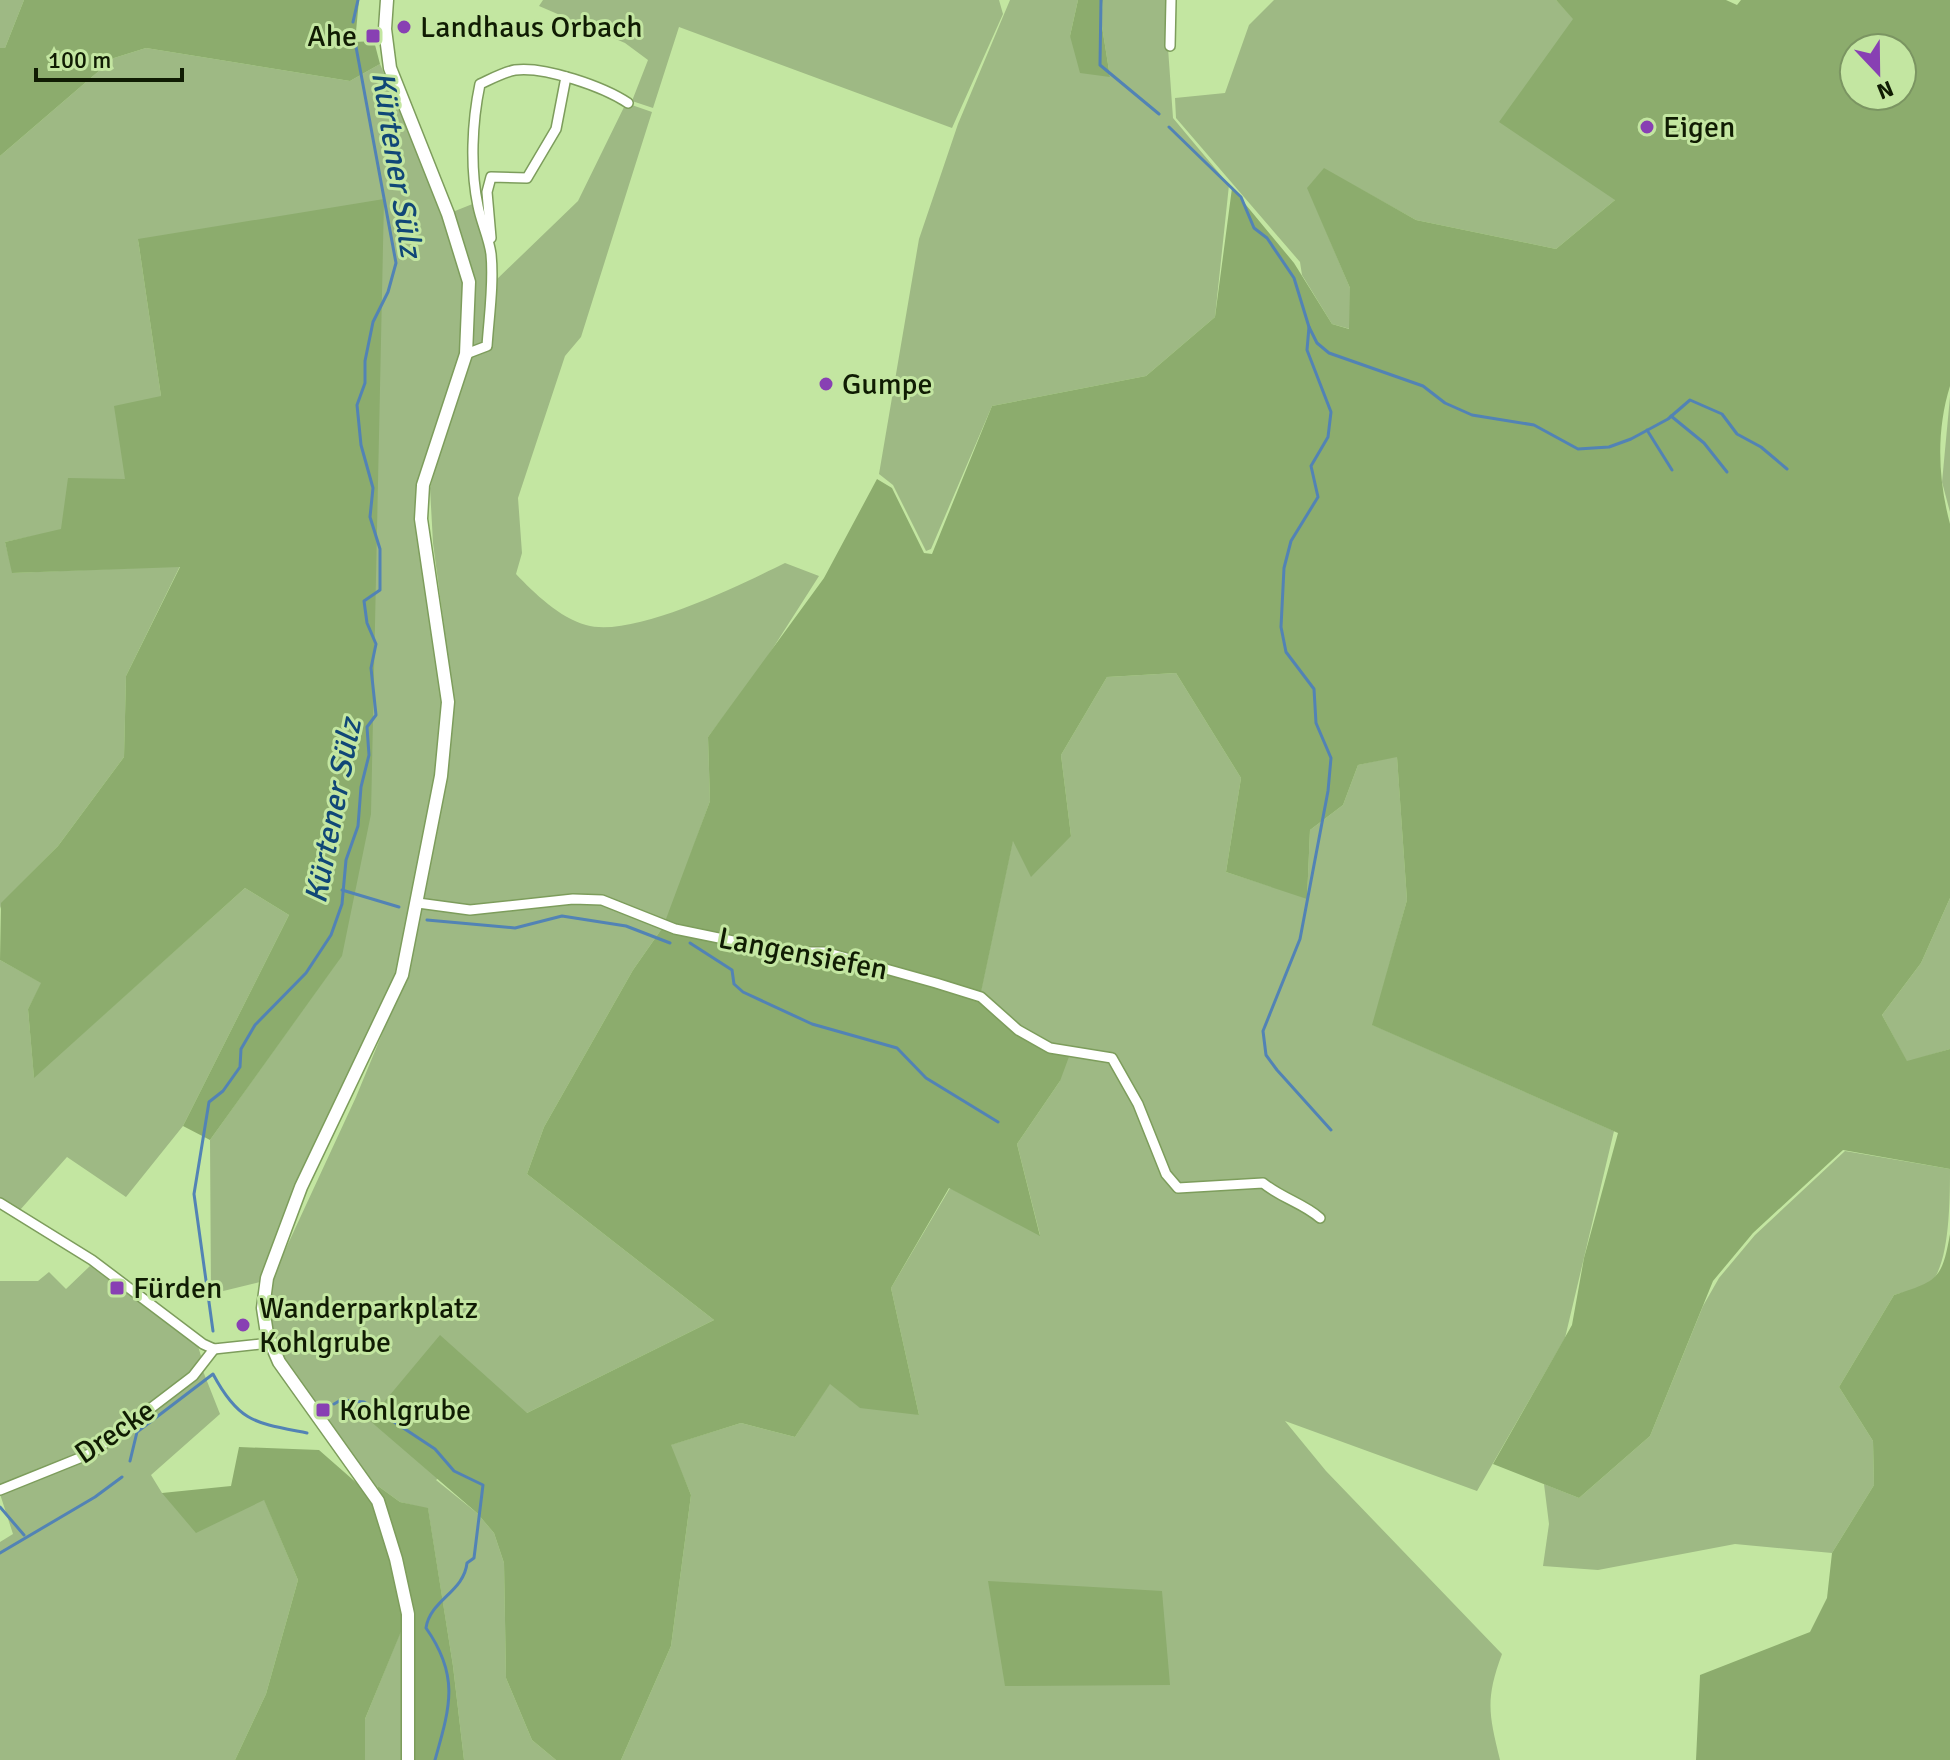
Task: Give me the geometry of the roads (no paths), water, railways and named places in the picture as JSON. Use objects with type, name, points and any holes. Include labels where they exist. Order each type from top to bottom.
[{"type":"main road","points":[[387,0],[385,29],[390,68],[448,214],[469,282],[466,354],[423,485],[421,519],[448,702],[441,776],[402,975],[301,1187],[267,1278],[263,1308],[270,1343],[291,1383],[378,1501],[396,1559],[408,1614],[408,1760]]},
{"type":"street","points":[[1170,46],[1171,0]]},
{"type":"street","points":[[491,252],[476,192],[474,138],[480,84],[516,70],[566,77],[608,90],[628,103]]},
{"type":"street","points":[[466,354],[487,346],[491,252],[487,192],[491,177],[527,178],[556,129],[566,77]]},
{"type":"street","name":"Langensiefen","points":[[418,903],[470,910],[573,899],[602,900],[675,929],[787,952],[825,952],[981,997],[1018,1030],[1050,1048],[1112,1058],[1138,1104],[1161,1164],[1178,1188],[1263,1183],[1282,1199],[1307,1206],[1320,1218]]},
{"type":"street","points":[[0,1203],[92,1260],[193,1338],[214,1349],[270,1343]]},
{"type":"street","name":"Drecke","points":[[0,1490],[92,1453],[193,1376],[214,1349]]},
{"type":"waterway","name":"Kürtener Sülz","points":[[353,22],[358,0]]},
{"type":"waterway","points":[[1101,0],[1100,65],[1159,114]]},
{"type":"waterway","name":"Kürtener Sülz","points":[[213,1331],[194,1194],[209,1102],[223,1091],[240,1067],[241,1049],[255,1025],[306,973],[331,935],[342,904],[346,860],[358,826],[361,787],[369,755],[367,727],[376,715],[371,668],[376,644],[367,623],[364,601],[380,590],[380,549],[370,517],[373,488],[361,445],[357,405],[365,383],[365,361],[373,322],[388,292],[396,263],[354,36]]},
{"type":"waterway","points":[[1169,127],[1241,197],[1254,228],[1267,238],[1294,278],[1309,327],[1307,350],[1331,412],[1328,437],[1311,466],[1318,497],[1291,541],[1284,568],[1281,627],[1286,652],[1314,689],[1316,723],[1331,758],[1328,791],[1300,939],[1263,1031],[1266,1055],[1331,1130]]},
{"type":"waterway","points":[[1309,327],[1317,343],[1329,353],[1423,386],[1445,403],[1472,415],[1534,425],[1578,449],[1609,447],[1631,439],[1668,419],[1690,400],[1722,414],[1737,434],[1761,447],[1787,469]]},
{"type":"waterway","points":[[1671,416],[1704,443],[1727,472]]},
{"type":"waterway","points":[[1647,430],[1672,470]]},
{"type":"waterway","points":[[342,890],[399,907]]},
{"type":"waterway","points":[[427,920],[515,928],[562,916],[626,926],[670,943]]},
{"type":"waterway","points":[[690,943],[732,970],[734,984],[743,992],[812,1024],[897,1048],[926,1078],[998,1122]]},
{"type":"waterway","name":"Kürtener Sülz","points":[[130,1461],[137,1432],[213,1374],[241,1412],[262,1423],[307,1433]]},
{"type":"waterway","name":"Kürtener Sülz","points":[[334,1404],[341,1400],[364,1402],[435,1449],[454,1471],[483,1485],[474,1558],[467,1563],[460,1581],[434,1610],[426,1628],[437,1645],[448,1677],[448,1708],[435,1760]]},
{"type":"waterway","points":[[0,1553],[95,1497],[122,1477]]},
{"type":"waterway","points":[[0,1507],[24,1535]]},
{"type":"place","name":"Landhaus Orbach","points":[[404,27]]},
{"type":"place","name":"Ahe","points":[[373,36]]},
{"type":"place","name":"Eigen","points":[[1647,127]]},
{"type":"place","name":"Gumpe","points":[[826,384]]},
{"type":"place","name":"Fürden","points":[[117,1288]]},
{"type":"place","name":"Wanderparkplatz Kohlgrube","points":[[243,1325]]},
{"type":"place","name":"Kohlgrube","points":[[323,1410]]}]
